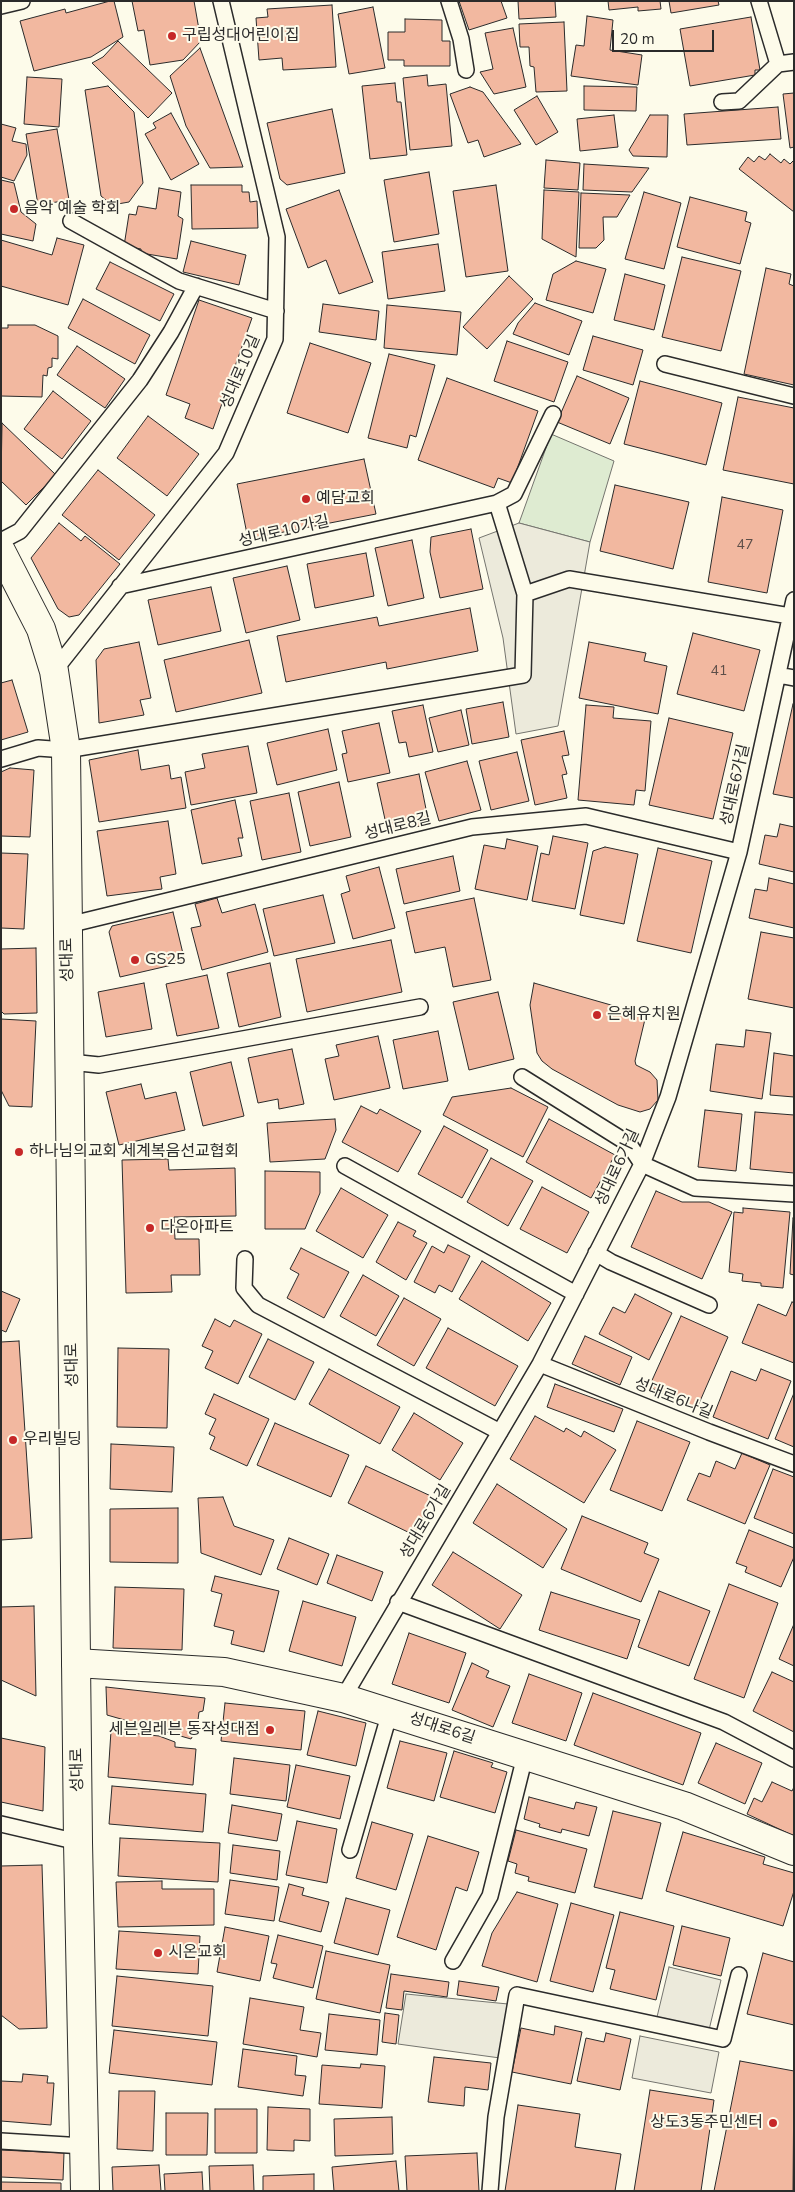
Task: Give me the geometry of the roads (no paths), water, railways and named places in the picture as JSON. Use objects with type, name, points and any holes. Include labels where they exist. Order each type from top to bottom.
[{"type":"street","name":"성대로","points":[[1,551],[41,629],[54,671],[66,750],[78,1842],[85,2191]]},
{"type":"street","name":"성대로6길","points":[[76,1663],[224,1672],[343,1698],[684,1806],[794,1851]]},
{"type":"lane","points":[[1,6],[22,1]]},
{"type":"lane","name":"성대로10길","points":[[54,671],[226,453],[275,339],[277,237],[221,1]]},
{"type":"lane","points":[[450,1],[466,70]]},
{"type":"lane","points":[[759,1],[778,64]]},
{"type":"lane","points":[[722,102],[739,101],[778,64],[794,62]]},
{"type":"lane","points":[[70,221],[179,281],[276,311]]},
{"type":"lane","points":[[1,541],[20,532],[140,380],[196,286]]},
{"type":"lane","points":[[665,364],[794,396]]},
{"type":"lane","name":"성대로10가길","points":[[120,586],[496,502],[514,494],[553,414]]},
{"type":"lane","points":[[1,759],[38,748],[66,750],[523,675],[525,594],[496,502]]},
{"type":"lane","points":[[525,594],[568,579],[790,616]]},
{"type":"lane","name":"성대로6가길","points":[[343,1698],[540,1364],[642,1164],[668,1097],[739,852],[794,600]]},
{"type":"lane","points":[[778,675],[794,678]]},
{"type":"lane","name":"성대로8길","points":[[68,925],[472,826],[586,816],[739,852]]},
{"type":"lane","points":[[70,1062],[100,1065],[420,1007]]},
{"type":"lane","points":[[522,1076],[629,1144],[642,1164],[695,1188],[794,1194]]},
{"type":"lane","points":[[345,1166],[576,1294]]},
{"type":"lane","points":[[596,1253],[611,1262],[709,1305]]},
{"type":"lane","points":[[245,1260],[244,1288],[258,1305],[500,1432]]},
{"type":"lane","name":"성대로6나길","points":[[540,1364],[794,1464]]},
{"type":"lane","points":[[398,1602],[724,1722],[794,1760]]},
{"type":"lane","points":[[350,1850],[390,1712]]},
{"type":"lane","points":[[453,1961],[490,1896],[526,1756]]},
{"type":"lane","points":[[1,1824],[78,1842]]},
{"type":"lane","points":[[490,2191],[496,2117],[517,1995],[723,2039],[739,1975]]},
{"type":"lane","points":[[1,2141],[84,2146]]},
{"type":"place","name":"구립성대어린이집","points":[[172,36]]},
{"type":"place","name":"음악 예술 학회","points":[[14,209]]},
{"type":"place","name":"예담교회","points":[[306,499]]},
{"type":"place","name":"GS25","points":[[135,960]]},
{"type":"place","name":"은혜유치원","points":[[597,1015]]},
{"type":"place","name":"하나님의교회 세계복음선교협회","points":[[19,1152]]},
{"type":"place","name":"다온아파트","points":[[150,1228]]},
{"type":"place","name":"우리빌딩","points":[[13,1440]]},
{"type":"place","name":"세븐일레븐 동작성대점","points":[[270,1730]]},
{"type":"place","name":"시온교회","points":[[158,1953]]},
{"type":"place","name":"상도3동주민센터","points":[[773,2123]]}]
